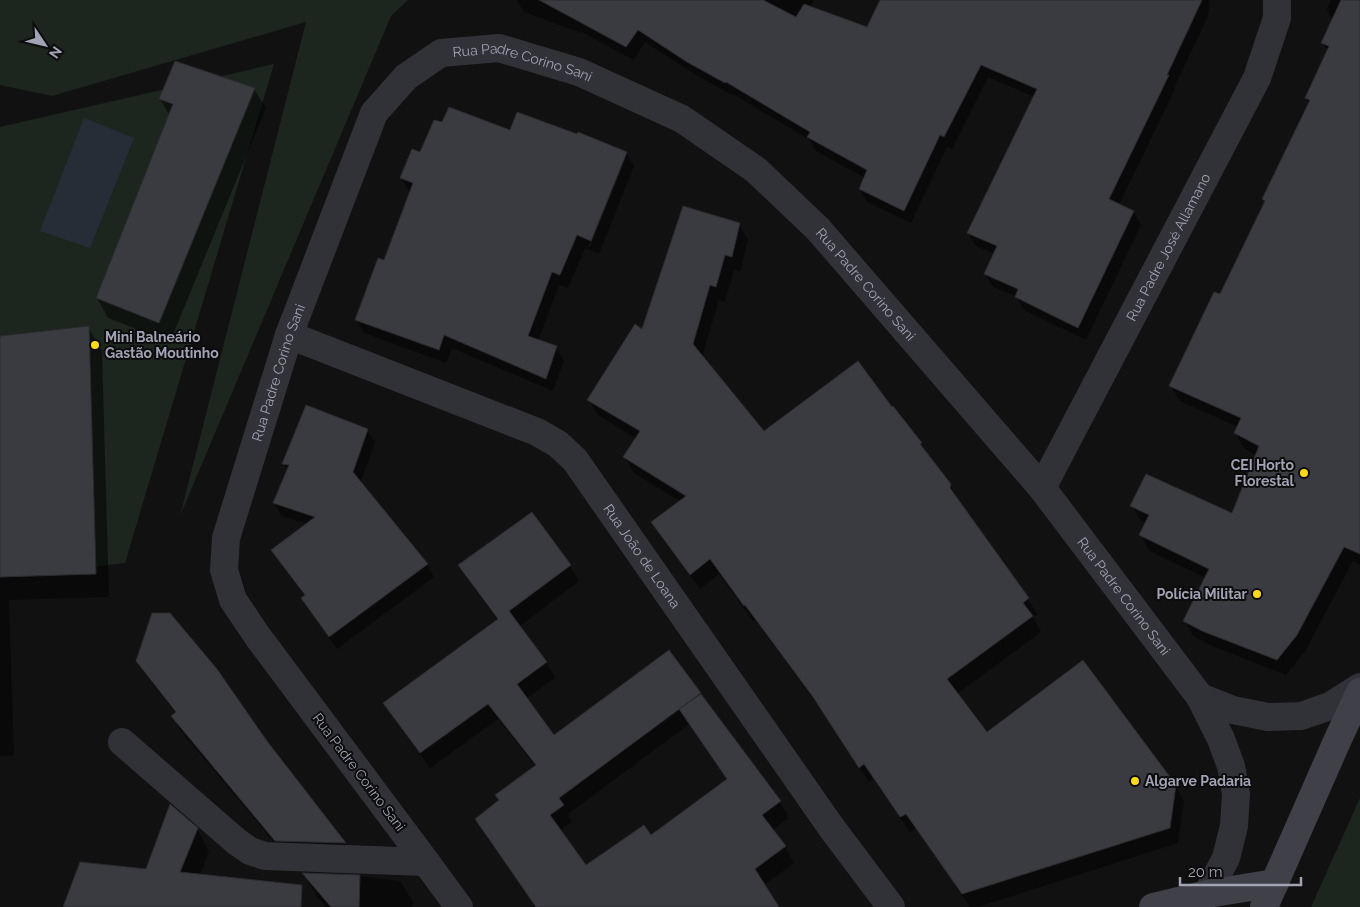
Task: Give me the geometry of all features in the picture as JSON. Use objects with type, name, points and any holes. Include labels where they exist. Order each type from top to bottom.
[{"type":"main road","points":[[1153,907],[1207,894],[1270,895],[1360,692]]},
{"type":"street","name":"Rua Padre José Allamano","points":[[1042,488],[1257,78],[1276,18],[1277,0]]},
{"type":"street","name":"Rua Padre Corino Sani","points":[[458,907],[258,638],[233,600],[224,570],[226,538],[289,335],[374,114],[406,77],[441,54],[499,48],[579,72],[682,119],[756,170],[818,228],[1042,488],[1200,697],[1221,739],[1231,766],[1236,794],[1234,826],[1226,858],[1207,894]]},
{"type":"street","name":"Rua João de Loana","points":[[289,335],[537,432],[558,444],[574,460],[831,827],[892,907]]},
{"type":"street","points":[[1200,697],[1233,710],[1268,717],[1301,716],[1330,706],[1360,687]]},
{"type":"street","points":[[122,742],[237,842],[250,851],[265,856],[426,862]]},
{"type":"shaded area","points":[[0,0],[408,0],[391,16],[180,516],[306,22],[52,96],[0,85]]},
{"type":"shaded area","name":"Mini Balneário Gastão Moutinho","points":[[274,64],[125,563],[0,578],[0,127]]},
{"type":"shaded area","points":[[84,118],[134,138],[90,248],[40,231]]},
{"type":"shaded area","points":[[1360,798],[1360,907],[1311,907]]},
{"type":"building","points":[[539,0],[763,0],[796,17],[804,4],[867,27],[880,0],[1202,0],[1167,75],[1169,75],[1109,199],[1134,211],[1078,328],[1015,297],[1018,289],[984,274],[997,246],[967,233],[1037,89],[981,65],[944,137],[940,135],[904,211],[859,189],[867,170],[807,137],[810,132],[726,82],[687,62],[638,30],[626,47]]},
{"type":"building","points":[[1341,0],[1360,0],[1360,554],[1344,547],[1297,635],[1277,660],[1202,631],[1183,621],[1209,569],[1139,535],[1149,515],[1130,506],[1146,474],[1232,513],[1259,446],[1234,433],[1241,418],[1169,386],[1214,292],[1220,294],[1265,201],[1262,199],[1310,100],[1305,98],[1329,46],[1321,43]]},
{"type":"building","points":[[175,61],[255,88],[159,323],[96,298],[173,104],[159,99]]},
{"type":"building","points":[[449,107],[510,130],[517,112],[577,134],[578,132],[627,152],[591,241],[577,235],[560,275],[552,272],[528,336],[557,346],[546,379],[444,335],[439,350],[355,320],[378,258],[384,260],[413,183],[400,178],[412,149],[420,152],[434,120],[442,122]]},
{"type":"building","points":[[683,206],[740,223],[732,257],[725,255],[716,287],[710,285],[693,344],[764,431],[858,361],[922,443],[920,444],[951,484],[950,488],[1029,598],[1023,603],[1033,616],[947,679],[987,732],[1083,660],[1176,785],[1170,828],[962,894],[906,814],[900,817],[864,764],[859,768],[813,697],[710,559],[690,575],[651,522],[686,496],[623,457],[640,431],[587,400],[635,324],[642,329]]},
{"type":"building","points":[[89,326],[96,574],[0,577],[0,336]]},
{"type":"building","points":[[306,405],[368,429],[353,472],[428,564],[329,637],[301,598],[305,595],[271,550],[315,517],[273,503],[289,465],[282,464]]},
{"type":"building","points":[[532,512],[571,565],[509,611],[547,662],[517,684],[554,735],[669,650],[701,693],[684,706],[701,694],[781,801],[762,815],[786,846],[755,869],[779,907],[536,907],[475,819],[499,800],[495,795],[536,765],[488,704],[420,753],[383,703],[498,619],[458,565]],"holes":[[[679,709],[727,779],[651,835],[644,825],[586,865],[550,815],[564,805],[559,798]]]},
{"type":"building","points":[[152,613],[170,613],[217,669],[267,741],[346,843],[275,841],[171,716],[176,712],[136,661]]},
{"type":"building","points":[[170,804],[198,828],[180,872],[302,885],[301,907],[63,907],[80,862],[146,869]]},
{"type":"building","points":[[302,873],[360,875],[359,907],[331,907]]},
{"type":"place","name":"Mini Balneário Gastão Moutinho","points":[[95,345]]},
{"type":"place","name":"CEI Horto Florestal","points":[[1304,473]]},
{"type":"place","name":"Polícia Militar","points":[[1257,594]]},
{"type":"place","name":"Algarve Padaria","points":[[1135,781]]}]
